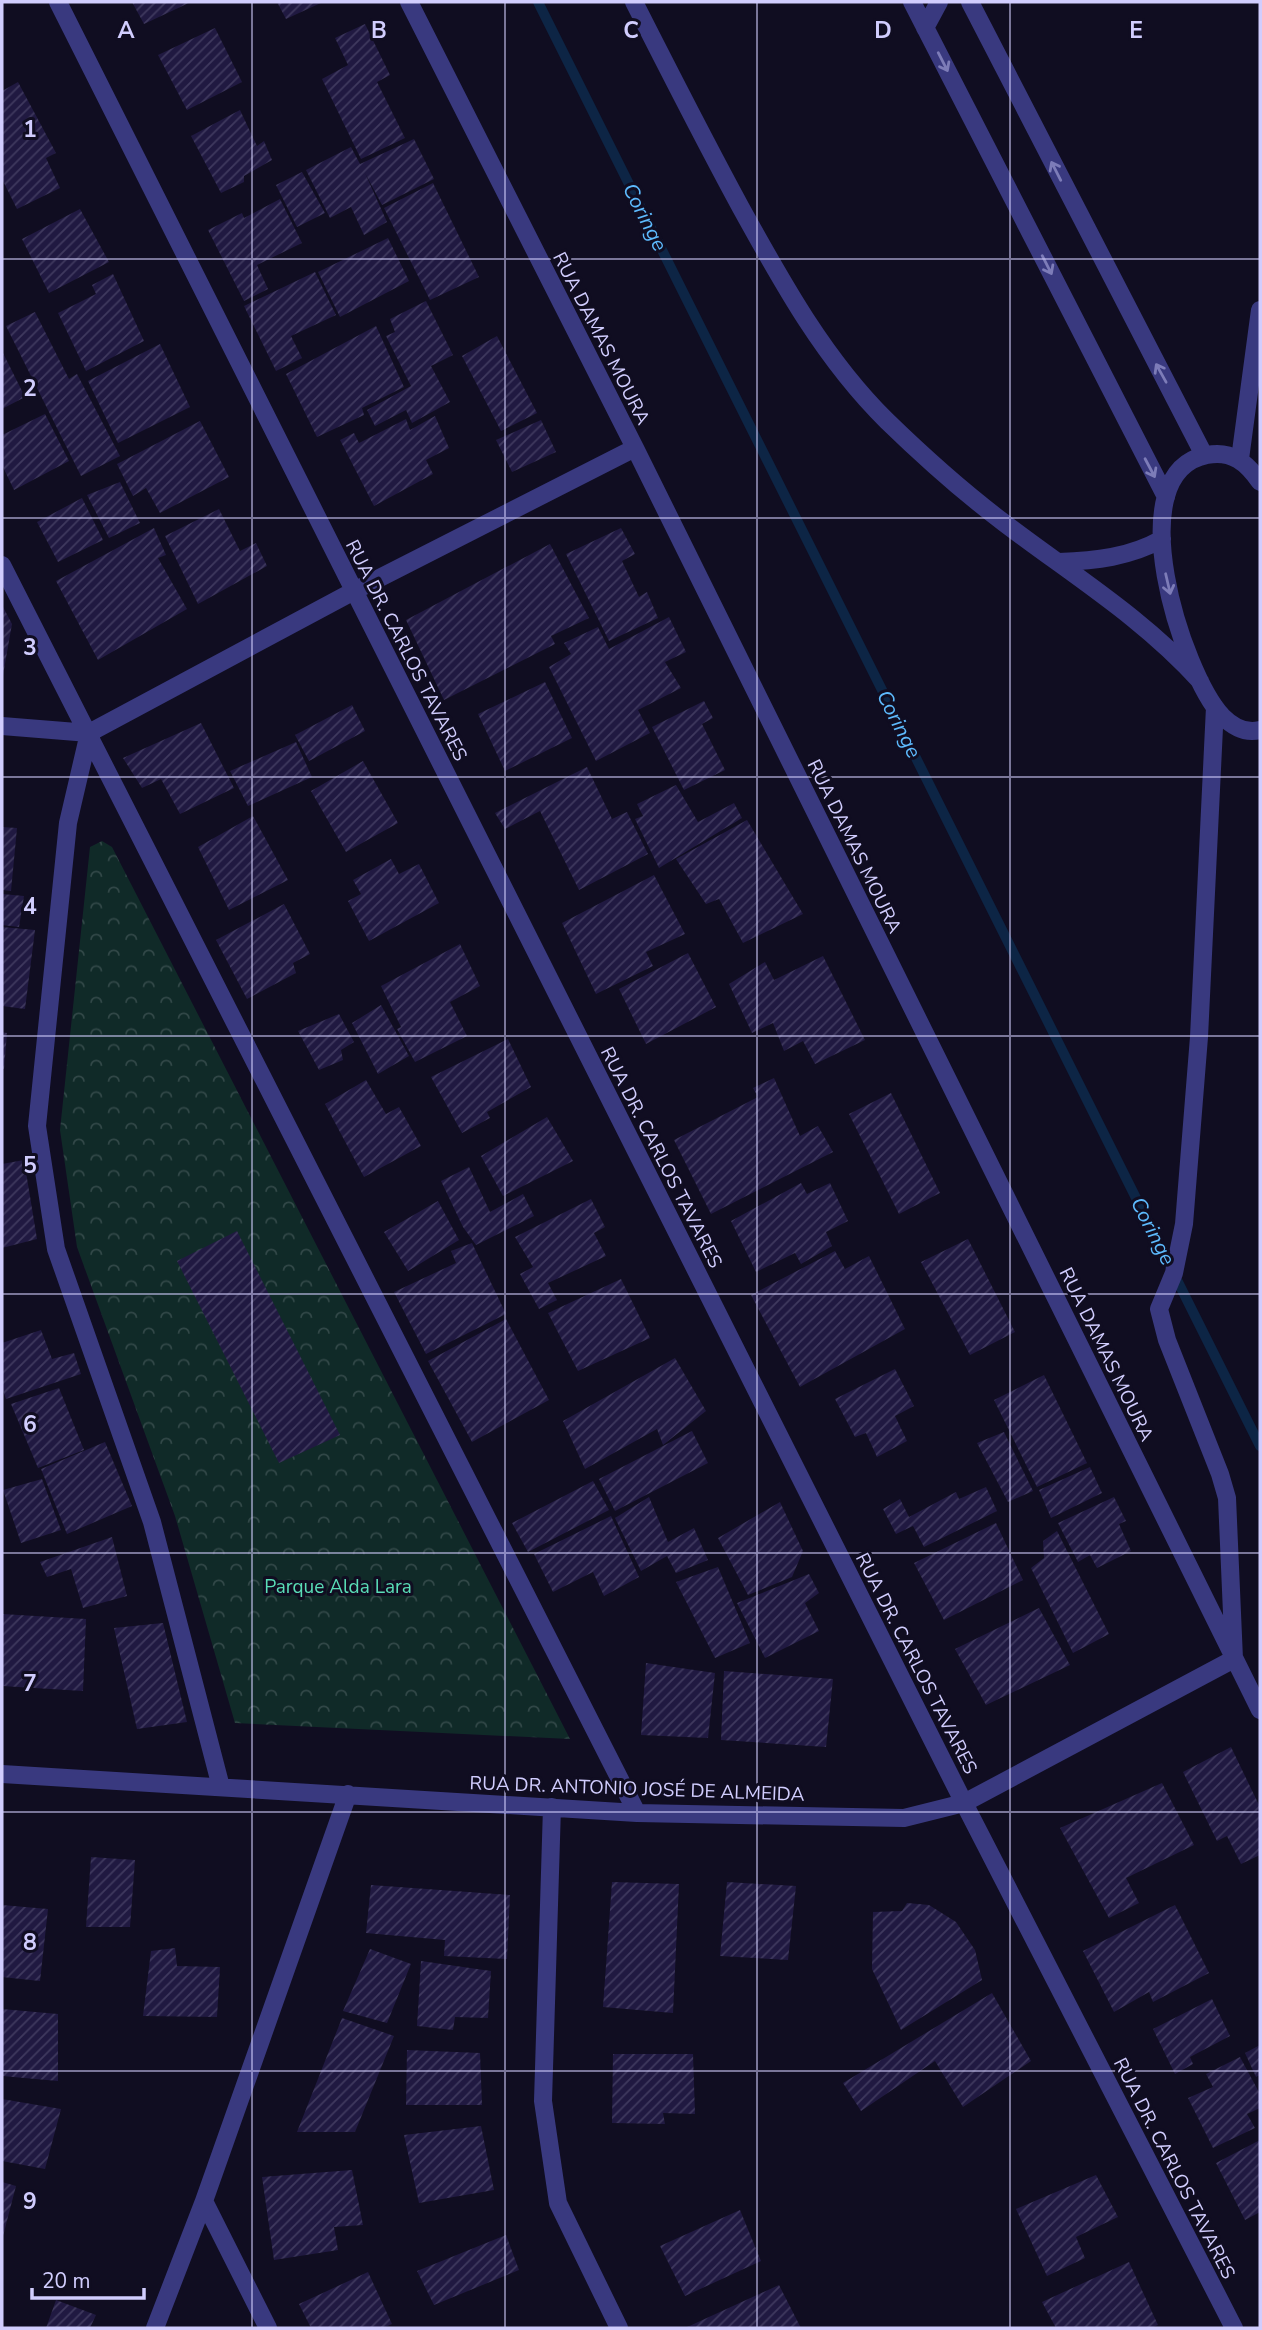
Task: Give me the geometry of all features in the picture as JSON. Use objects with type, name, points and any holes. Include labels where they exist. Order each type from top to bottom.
[{"type":"street","name":"RUA DR. CARLOS TAVARES","points":[[58,2],[964,1804],[1234,2328]]},
{"type":"street","name":"RUA DAMAS MOURA","points":[[409,2],[635,448],[1260,1710]]},
{"type":"street","points":[[634,2],[702,135],[793,302],[837,365],[886,420],[948,478],[1149,630],[1200,681]]},
{"type":"street","points":[[912,2],[1166,497]]},
{"type":"street","points":[[925,28],[939,2]]},
{"type":"street","points":[[970,2],[1204,455]]},
{"type":"street","points":[[1240,459],[1254,407],[1260,310]]},
{"type":"street","points":[[2,726],[89,733],[354,591],[635,448]]},
{"type":"street","points":[[1260,482],[1240,459],[1217,453],[1189,462],[1176,472],[1166,497],[1162,539],[1165,572],[1173,607],[1200,681],[1215,707],[1237,728],[1245,731],[1260,730]]},
{"type":"street","points":[[1059,562],[1126,554],[1146,548],[1162,539]]},
{"type":"street","points":[[2,565],[638,1813]]},
{"type":"street","points":[[1215,707],[1199,1037],[1184,1224],[1174,1273],[1159,1309],[1164,1332],[1220,1474],[1227,1499],[1234,1658]]},
{"type":"street","points":[[89,733],[68,823],[37,1126],[56,1249],[152,1522],[221,1787]]},
{"type":"street","name":"RUA DR. ANTONIO JOSÉ DE ALMEIDA","points":[[2,1774],[638,1813],[904,1818],[964,1804],[1234,1658]]},
{"type":"street","points":[[155,2328],[204,2201],[348,1794]]},
{"type":"street","points":[[552,1807],[543,2101],[558,2203],[619,2328]]},
{"type":"street","points":[[204,2201],[268,2328]]},
{"type":"green space","name":"Parque Alda Lara","points":[[102,841],[112,847],[570,1739],[235,1723],[175,1516],[77,1247],[60,1130],[90,847]]},
{"type":"building","points":[[132,2],[191,2],[144,24]]},
{"type":"building","points":[[277,2],[323,2],[286,19]]},
{"type":"building","points":[[365,24],[390,75],[377,82],[405,138],[361,159],[322,79],[348,65],[335,38]]},
{"type":"building","points":[[215,28],[242,82],[187,110],[158,55]]},
{"type":"building","points":[[18,82],[56,153],[46,158],[60,188],[17,209],[2,179],[2,91]]},
{"type":"building","points":[[240,110],[257,146],[264,141],[272,160],[244,176],[244,182],[221,193],[191,136]]},
{"type":"building","points":[[414,139],[434,179],[382,205],[365,173],[387,222],[364,235],[351,207],[330,218],[306,170],[351,147],[360,164]]},
{"type":"building","points":[[302,172],[325,213],[297,227],[276,185]]},
{"type":"building","points":[[433,183],[479,277],[430,300],[384,208]]},
{"type":"building","points":[[280,199],[302,243],[257,265],[268,289],[244,301],[208,230],[242,213],[244,218]]},
{"type":"building","points":[[80,209],[109,262],[49,293],[22,239]]},
{"type":"building","points":[[388,238],[409,281],[340,317],[318,272]]},
{"type":"building","points":[[315,272],[336,315],[291,336],[302,358],[276,371],[244,306]]},
{"type":"building","points":[[113,274],[144,341],[86,371],[58,313],[96,294],[92,285]]},
{"type":"building","points":[[426,301],[453,355],[431,366],[450,402],[412,423],[406,410],[375,426],[367,410],[411,386],[386,336],[395,332],[390,319]]},
{"type":"building","points":[[35,312],[69,379],[77,374],[120,456],[81,476],[6,326]]},
{"type":"building","points":[[376,326],[404,387],[362,408],[364,415],[317,437],[286,374]]},
{"type":"building","points":[[497,336],[537,413],[501,431],[462,356]]},
{"type":"building","points":[[160,344],[190,407],[118,443],[88,381]]},
{"type":"building","points":[[2,351],[25,397],[2,409]]},
{"type":"building","points":[[45,414],[69,461],[14,490],[2,465],[2,435]]},
{"type":"building","points":[[435,416],[449,448],[426,460],[433,474],[374,506],[340,440],[354,433],[359,443],[406,419],[410,430]]},
{"type":"building","points":[[541,420],[556,452],[512,472],[496,440]]},
{"type":"building","points":[[200,421],[229,477],[160,513],[146,488],[133,496],[117,464]]},
{"type":"building","points":[[120,482],[140,523],[109,538],[87,495]]},
{"type":"building","points":[[82,498],[103,540],[58,562],[37,522]]},
{"type":"building","points":[[219,509],[240,551],[256,543],[267,566],[198,604],[165,536]]},
{"type":"building","points":[[154,528],[166,555],[158,558],[187,609],[98,660],[56,581]]},
{"type":"building","points":[[621,528],[635,554],[622,561],[639,597],[647,592],[658,618],[609,641],[566,554]]},
{"type":"building","points":[[550,544],[589,618],[551,636],[555,644],[444,700],[406,620]]},
{"type":"building","points":[[2,605],[12,624],[3,675],[2,675]]},
{"type":"building","points":[[669,617],[686,652],[665,662],[681,688],[638,710],[650,733],[596,761],[549,667],[571,654],[564,643],[598,627],[609,649]]},
{"type":"building","points":[[545,682],[572,738],[505,771],[478,714]]},
{"type":"building","points":[[704,701],[713,718],[702,724],[725,770],[684,790],[652,727]]},
{"type":"building","points":[[352,705],[365,731],[309,761],[295,735]]},
{"type":"building","points":[[201,723],[234,788],[180,814],[161,779],[142,788],[123,758]]},
{"type":"building","points":[[296,742],[312,777],[248,806],[230,771]]},
{"type":"building","points":[[363,761],[398,823],[346,852],[311,791]]},
{"type":"building","points":[[587,767],[612,819],[627,812],[648,854],[579,890],[540,811],[505,829],[495,813]]},
{"type":"building","points":[[676,785],[698,822],[734,803],[742,818],[659,868],[635,819],[643,816],[637,804]]},
{"type":"building","points":[[253,816],[288,880],[229,910],[198,847]]},
{"type":"building","points":[[747,820],[803,914],[743,943],[719,899],[706,904],[676,859]]},
{"type":"building","points":[[2,827],[17,828],[11,891],[2,890]]},
{"type":"building","points":[[391,859],[399,874],[419,864],[439,903],[369,941],[348,901],[361,894],[353,880]]},
{"type":"building","points":[[654,875],[685,934],[646,952],[653,966],[596,994],[562,923]]},
{"type":"building","points":[[2,894],[24,896],[19,927],[2,925]]},
{"type":"building","points":[[284,904],[310,954],[293,963],[296,973],[247,999],[216,940]]},
{"type":"building","points":[[2,927],[35,930],[25,1009],[2,1006]]},
{"type":"building","points":[[460,944],[480,986],[450,1002],[467,1036],[415,1062],[397,1029],[401,1027],[381,986]]},
{"type":"building","points":[[688,953],[716,1007],[646,1044],[619,989]]},
{"type":"building","points":[[823,956],[865,1040],[815,1064],[803,1041],[784,1051],[773,1023],[752,1033],[729,984],[765,962],[774,980]]},
{"type":"building","points":[[381,1005],[409,1056],[378,1074],[352,1023]]},
{"type":"building","points":[[339,1014],[354,1042],[341,1050],[343,1060],[319,1070],[298,1031]]},
{"type":"building","points":[[2,1032],[7,1033],[4,1069],[2,1069]]},
{"type":"building","points":[[508,1039],[531,1087],[487,1112],[490,1118],[462,1133],[431,1077]]},
{"type":"building","points":[[774,1078],[800,1136],[818,1126],[833,1152],[711,1214],[674,1140],[758,1097],[753,1088]]},
{"type":"building","points":[[366,1080],[386,1114],[399,1107],[421,1146],[364,1177],[325,1104]]},
{"type":"building","points":[[891,1093],[940,1193],[899,1214],[849,1114]]},
{"type":"building","points":[[547,1117],[573,1161],[503,1196],[481,1156]]},
{"type":"building","points":[[24,1160],[37,1239],[2,1248],[2,1164]]},
{"type":"building","points":[[469,1167],[490,1212],[523,1194],[534,1216],[476,1245],[463,1227],[441,1181]]},
{"type":"building","points":[[801,1183],[807,1194],[830,1183],[848,1221],[826,1232],[832,1246],[801,1264],[795,1253],[756,1272],[731,1221]]},
{"type":"building","points":[[591,1199],[605,1227],[594,1233],[606,1256],[548,1283],[557,1300],[539,1309],[520,1274],[533,1267],[515,1237]]},
{"type":"building","points":[[438,1201],[459,1240],[408,1271],[384,1232]]},
{"type":"building","points":[[237,1231],[340,1435],[279,1463],[177,1261]]},
{"type":"building","points":[[968,1239],[1015,1332],[970,1355],[921,1262]]},
{"type":"building","points":[[472,1243],[506,1314],[426,1354],[394,1292],[456,1263],[451,1251]]},
{"type":"building","points":[[835,1251],[845,1269],[869,1256],[905,1329],[800,1387],[751,1295]]},
{"type":"building","points":[[621,1279],[650,1338],[578,1371],[548,1313]]},
{"type":"building","points":[[506,1319],[549,1400],[472,1442],[428,1361]]},
{"type":"building","points":[[41,1330],[52,1359],[74,1353],[81,1374],[6,1399],[2,1388],[2,1343]]},
{"type":"building","points":[[675,1358],[706,1411],[663,1445],[657,1429],[585,1469],[563,1421]]},
{"type":"building","points":[[895,1369],[914,1406],[895,1416],[907,1441],[877,1457],[866,1433],[855,1437],[835,1399]]},
{"type":"building","points":[[1044,1375],[1087,1463],[1037,1487],[994,1400]]},
{"type":"building","points":[[59,1388],[84,1450],[38,1468],[11,1404]]},
{"type":"building","points":[[692,1431],[708,1463],[615,1511],[599,1479]]},
{"type":"building","points":[[1004,1432],[1033,1491],[1008,1502],[977,1443]]},
{"type":"building","points":[[105,1442],[132,1506],[67,1534],[41,1469]]},
{"type":"building","points":[[1090,1467],[1102,1493],[1051,1518],[1039,1490]]},
{"type":"building","points":[[42,1479],[61,1530],[21,1543],[3,1490]]},
{"type":"building","points":[[593,1481],[609,1510],[528,1552],[512,1523]]},
{"type":"building","points":[[986,1487],[997,1511],[924,1547],[913,1526],[896,1534],[883,1509],[900,1499],[909,1517],[956,1492],[959,1499]]},
{"type":"building","points":[[649,1497],[668,1542],[694,1528],[708,1560],[676,1573],[667,1556],[641,1571],[615,1518]]},
{"type":"building","points":[[1114,1497],[1126,1521],[1119,1524],[1131,1551],[1097,1568],[1090,1555],[1078,1562],[1058,1523]]},
{"type":"building","points":[[780,1502],[803,1551],[792,1577],[748,1595],[718,1538]]},
{"type":"building","points":[[611,1516],[639,1577],[604,1596],[593,1572],[553,1592],[534,1554]]},
{"type":"building","points":[[996,1523],[1023,1580],[944,1620],[914,1563]]},
{"type":"building","points":[[1057,1531],[1109,1634],[1073,1653],[1031,1568],[1044,1558],[1043,1541]]},
{"type":"building","points":[[112,1537],[127,1596],[83,1608],[71,1569],[47,1577],[40,1562]]},
{"type":"building","points":[[718,1567],[750,1643],[715,1658],[676,1582]]},
{"type":"building","points":[[809,1574],[819,1593],[805,1603],[819,1631],[765,1658],[737,1603]]},
{"type":"building","points":[[1039,1608],[1070,1665],[986,1705],[955,1649]]},
{"type":"building","points":[[2,1614],[86,1619],[83,1691],[2,1686]]},
{"type":"building","points":[[163,1623],[187,1722],[137,1729],[114,1628]]},
{"type":"building","points":[[646,1663],[715,1673],[708,1738],[641,1735]]},
{"type":"building","points":[[724,1671],[833,1679],[826,1747],[721,1740]]},
{"type":"building","points":[[1231,1747],[1260,1807],[1260,1855],[1241,1864],[1227,1836],[1217,1841],[1183,1772]]},
{"type":"building","points":[[1162,1783],[1194,1845],[1126,1878],[1139,1903],[1109,1918],[1060,1828]]},
{"type":"building","points":[[91,1857],[135,1860],[130,1927],[86,1927]]},
{"type":"building","points":[[612,1882],[679,1884],[673,2013],[603,2007]]},
{"type":"building","points":[[727,1882],[796,1886],[788,1960],[720,1956]]},
{"type":"building","points":[[371,1885],[510,1895],[507,1959],[444,1956],[445,1940],[366,1933]]},
{"type":"building","points":[[907,1903],[929,1905],[956,1922],[975,1950],[982,1980],[901,2030],[872,1969],[873,1912],[902,1911]]},
{"type":"building","points":[[2,1905],[48,1909],[40,1981],[2,1977]]},
{"type":"building","points":[[1175,1905],[1209,1973],[1153,2002],[1149,1992],[1114,2012],[1083,1951]]},
{"type":"building","points":[[175,1948],[177,1966],[220,1967],[217,2017],[143,2016],[151,1951]]},
{"type":"building","points":[[370,1949],[411,1964],[387,2023],[343,2011]]},
{"type":"building","points":[[421,1961],[491,1971],[488,2018],[455,2017],[453,2030],[417,2026]]},
{"type":"building","points":[[992,1993],[1031,2061],[963,2107],[935,2061],[861,2111],[843,2083]]},
{"type":"building","points":[[1212,1999],[1230,2036],[1190,2057],[1193,2064],[1175,2074],[1153,2029]]},
{"type":"building","points":[[2,2009],[58,2014],[58,2081],[2,2076]]},
{"type":"building","points":[[342,2018],[394,2036],[355,2132],[297,2132]]},
{"type":"building","points":[[1260,2045],[1260,2075],[1256,2077],[1245,2053]]},
{"type":"building","points":[[407,2050],[480,2053],[482,2105],[406,2105]]},
{"type":"building","points":[[613,2054],[693,2054],[695,2114],[663,2113],[665,2124],[612,2123]]},
{"type":"building","points":[[1240,2057],[1260,2094],[1260,2108],[1247,2114],[1255,2128],[1213,2148],[1188,2098],[1213,2087],[1206,2074]]},
{"type":"building","points":[[2,2099],[61,2109],[45,2169],[2,2161]]},
{"type":"building","points":[[481,2126],[494,2190],[419,2203],[404,2135]]},
{"type":"building","points":[[1260,2140],[1260,2212],[1245,2220],[1216,2163]]},
{"type":"building","points":[[352,2170],[363,2225],[334,2227],[338,2250],[274,2260],[262,2177]]},
{"type":"building","points":[[1096,2175],[1118,2217],[1076,2237],[1085,2258],[1047,2276],[1016,2209]]},
{"type":"building","points":[[2,2182],[16,2186],[3,2236],[2,2236]]},
{"type":"building","points":[[740,2210],[761,2261],[685,2296],[660,2246]]},
{"type":"building","points":[[506,2235],[519,2270],[434,2305],[417,2271]]},
{"type":"building","points":[[1129,2262],[1158,2325],[1151,2328],[1056,2328],[1042,2302]]},
{"type":"building","points":[[368,2272],[392,2324],[383,2328],[311,2328],[299,2304]]},
{"type":"building","points":[[779,2285],[801,2328],[685,2328]]},
{"type":"building","points":[[56,2300],[96,2315],[90,2328],[46,2328]]},
{"type":"waterway","name":"Coringe","points":[[538,2],[1260,1446]]}]
